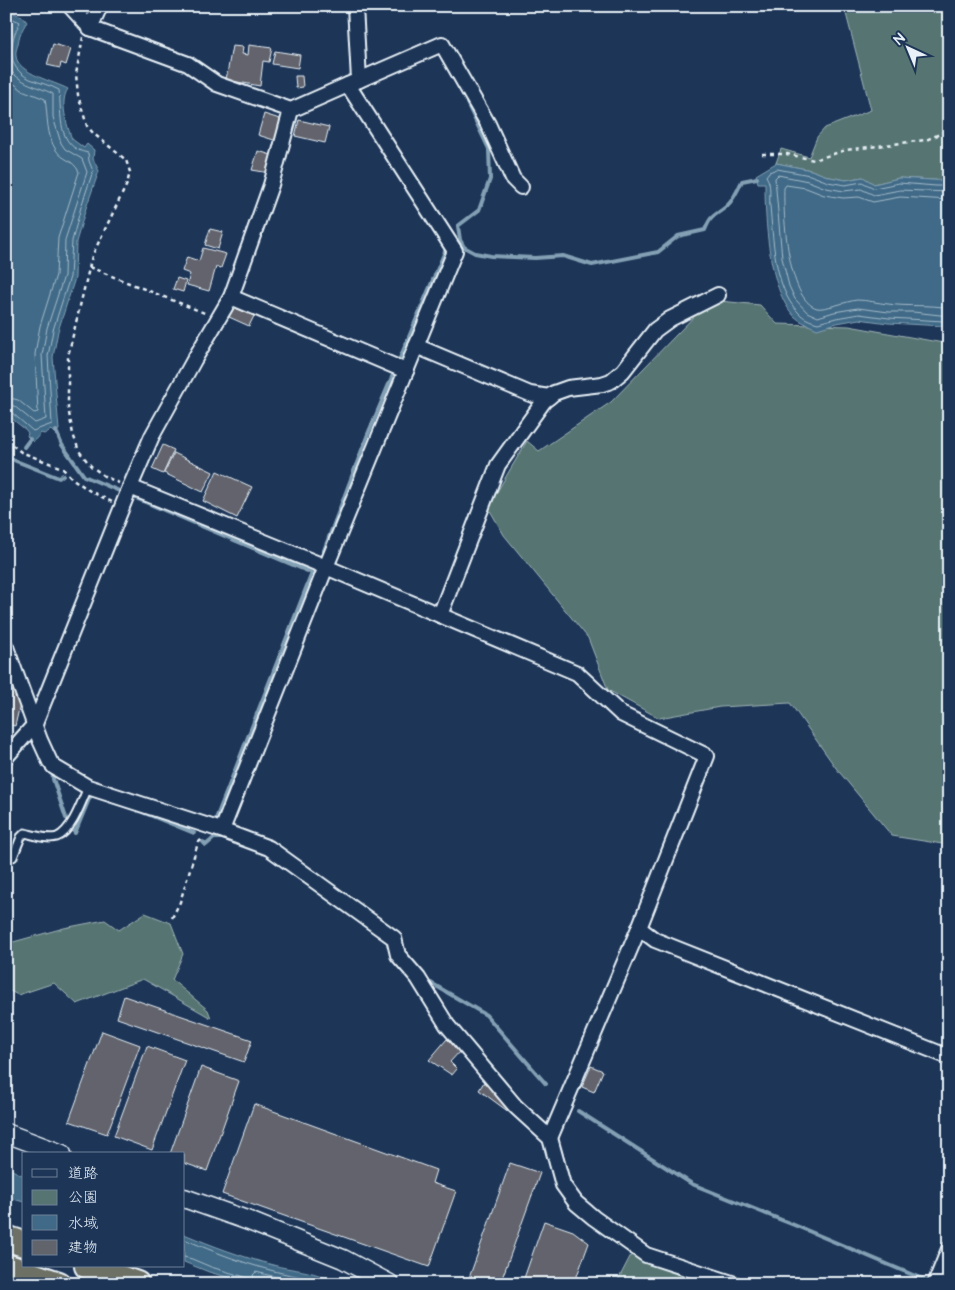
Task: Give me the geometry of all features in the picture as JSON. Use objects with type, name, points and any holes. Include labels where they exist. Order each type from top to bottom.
[{"type":"highway","points":[[6,1238],[22,1243]]},
{"type":"highway","points":[[6,1266],[59,1284]]},
{"type":"highway","points":[[92,1268],[136,1284]]},
{"type":"street","points":[[70,6],[90,28],[188,64],[217,84],[291,110],[442,44],[488,124],[513,179],[521,186]]},
{"type":"street","points":[[90,28],[100,6]]},
{"type":"street","points":[[218,829],[455,251],[354,83],[355,6]]},
{"type":"street","points":[[6,757],[35,724],[152,436],[194,360],[232,297],[271,185],[291,110]]},
{"type":"street","points":[[440,615],[498,465],[544,401],[554,393],[568,388],[602,384],[611,381],[623,371],[655,330],[670,319],[718,295]]},
{"type":"street","points":[[232,297],[406,371]]},
{"type":"street","points":[[416,346],[530,394],[549,397]]},
{"type":"street","points":[[130,487],[326,567],[577,674],[621,714],[707,756],[639,928],[550,1138]]},
{"type":"street","points":[[6,647],[52,764],[88,787],[218,829],[269,848],[394,938],[398,955],[418,978],[447,1025],[516,1107],[550,1138],[563,1185],[576,1202],[594,1218],[646,1255],[735,1284]]},
{"type":"street","points":[[639,928],[655,940],[949,1057]]},
{"type":"street","points":[[6,1133],[57,1152]]},
{"type":"street","points":[[185,1198],[343,1259],[390,1284]]},
{"type":"street","points":[[935,1284],[949,1249]]},
{"type":"lane","points":[[13,857],[21,837],[25,833],[51,838],[65,831],[76,814],[88,787]]},
{"type":"path","points":[[90,28],[82,38],[76,74],[78,95],[87,126],[126,160],[130,172],[127,184],[92,256],[68,356],[68,408],[73,434],[79,450],[91,466],[104,476],[130,487]]},
{"type":"path","points":[[762,154],[787,154],[814,160],[846,150],[926,140],[949,130]]},
{"type":"path","points":[[89,268],[219,318]]},
{"type":"path","points":[[6,440],[21,452],[62,468],[90,491],[122,507]]},
{"type":"path","points":[[172,918],[180,902],[198,843],[218,829]]},
{"type":"green space","points":[[844,6],[949,6],[949,181],[899,178],[874,184],[863,177],[846,180],[776,163],[781,149],[809,157],[817,137],[825,128],[871,110]]},
{"type":"green space","points":[[710,300],[760,305],[777,324],[849,326],[949,344],[949,845],[892,836],[836,768],[790,703],[720,707],[659,718],[608,690],[588,638],[504,535],[488,507],[527,441],[539,451],[611,402]]},
{"type":"green space","points":[[145,913],[171,923],[183,954],[172,980],[208,1010],[211,1018],[143,979],[77,1004],[54,983],[18,995],[6,989],[6,944],[64,928],[105,920],[119,930]]},
{"type":"green space","points":[[632,1253],[703,1281],[702,1284],[622,1284],[617,1282]]},
{"type":"water","points":[[6,10],[22,16],[27,22],[21,33],[16,50],[18,62],[29,72],[68,89],[65,94],[64,107],[72,139],[84,148],[87,144],[94,150],[93,159],[99,171],[76,242],[75,278],[58,331],[53,357],[59,430],[54,433],[51,430],[44,434],[41,433],[33,442],[27,436],[26,430],[6,414]]},
{"type":"water","points":[[776,163],[846,180],[863,177],[874,184],[899,178],[949,181],[949,328],[859,319],[817,329],[794,316],[785,304],[773,271],[767,234],[765,183],[758,183],[756,175]]},
{"type":"water","points":[[6,1161],[10,1169],[22,1175],[22,1201],[6,1197]]},
{"type":"water","points":[[185,1234],[250,1258],[280,1267],[320,1275],[326,1278],[328,1284],[251,1284],[209,1272],[185,1262]]},
{"type":"building","points":[[53,44],[71,49],[66,65],[61,63],[60,68],[47,65]]},
{"type":"building","points":[[249,45],[272,48],[269,62],[263,61],[260,86],[226,80],[232,46],[243,47],[242,54],[248,55]]},
{"type":"building","points":[[275,51],[300,55],[298,68],[272,64]]},
{"type":"building","points":[[295,76],[302,76],[303,87],[296,88]]},
{"type":"building","points":[[264,114],[283,120],[277,141],[258,135]]},
{"type":"building","points":[[299,120],[329,127],[325,143],[295,136]]},
{"type":"building","points":[[258,151],[275,156],[270,173],[252,170]]},
{"type":"building","points":[[210,229],[223,232],[218,249],[205,245]]},
{"type":"building","points":[[203,248],[226,254],[221,268],[216,267],[209,291],[187,285],[190,274],[182,271],[187,257],[199,261]]},
{"type":"building","points":[[177,278],[186,281],[183,292],[173,289]]},
{"type":"building","points":[[233,307],[254,316],[249,326],[229,317]]},
{"type":"building","points":[[163,445],[174,450],[163,474],[152,469]]},
{"type":"building","points":[[174,453],[213,472],[203,492],[164,473]]},
{"type":"building","points":[[217,471],[252,487],[237,518],[203,501]]},
{"type":"building","points":[[6,689],[20,693],[21,700],[15,726],[6,724]]},
{"type":"building","points":[[124,996],[252,1040],[244,1062],[117,1018]]},
{"type":"building","points":[[102,1031],[140,1045],[107,1134],[69,1121]]},
{"type":"building","points":[[447,1039],[460,1051],[450,1062],[457,1069],[452,1075],[429,1060]]},
{"type":"building","points":[[147,1046],[185,1060],[152,1150],[114,1136]]},
{"type":"building","points":[[591,1066],[603,1071],[594,1092],[582,1087]]},
{"type":"building","points":[[201,1067],[239,1081],[207,1171],[185,1163],[185,1152],[171,1152]]},
{"type":"building","points":[[484,1082],[499,1092],[519,1115],[517,1118],[479,1090]]},
{"type":"building","points":[[254,1104],[436,1170],[432,1183],[456,1191],[429,1267],[222,1194]]},
{"type":"building","points":[[510,1163],[540,1173],[500,1284],[486,1284],[469,1278]]},
{"type":"building","points":[[544,1221],[573,1231],[589,1243],[574,1284],[522,1284]]},
{"type":"waterway","points":[[398,363],[446,249],[460,240],[458,226],[479,210],[490,179],[489,149],[467,103]]},
{"type":"waterway","points":[[460,240],[464,247],[475,253],[491,256],[535,258],[563,256],[592,265],[658,252],[678,236],[705,230],[712,218],[732,200],[742,181],[757,178]]},
{"type":"waterway","points":[[320,561],[368,434],[395,370]]},
{"type":"waterway","points":[[56,431],[62,445],[84,476],[312,573],[216,819],[217,824]]},
{"type":"waterway","points":[[24,447],[30,439]]},
{"type":"waterway","points":[[6,455],[16,461],[59,478],[63,475]]},
{"type":"waterway","points":[[6,630],[12,645]]},
{"type":"waterway","points":[[52,770],[53,779],[66,818]]},
{"type":"waterway","points":[[72,829],[75,833],[91,795],[95,795]]},
{"type":"waterway","points":[[137,810],[194,833]]},
{"type":"waterway","points":[[203,842],[206,845],[214,838],[225,838]]},
{"type":"waterway","points":[[431,983],[486,1015],[546,1084]]},
{"type":"waterway","points":[[578,1111],[692,1184],[932,1283]]}]
